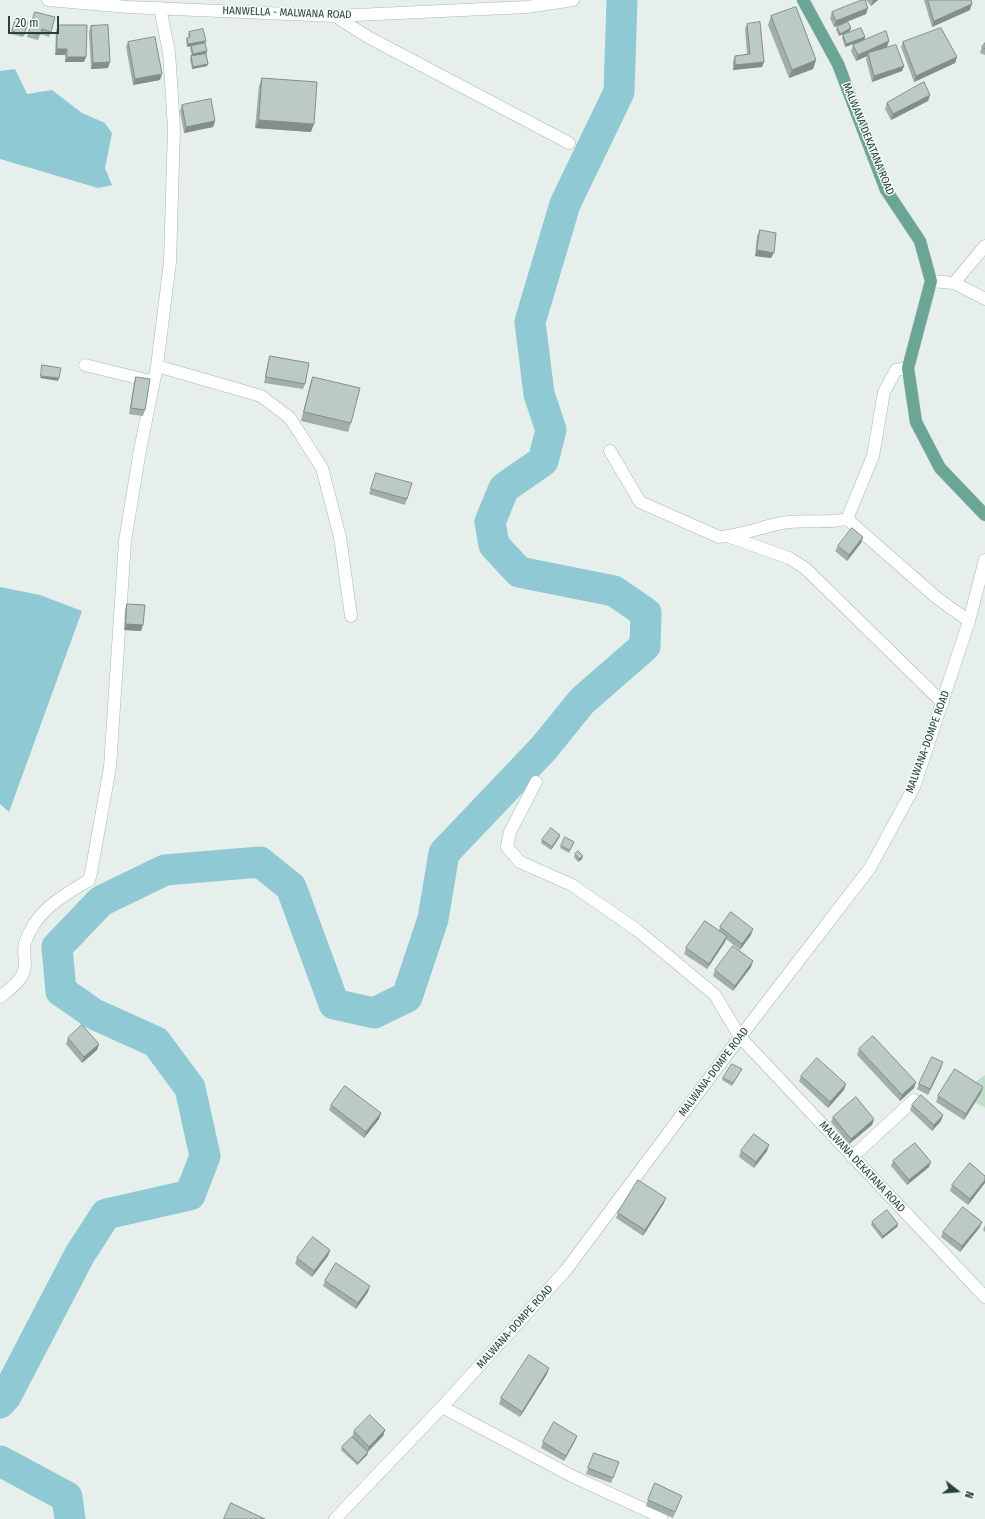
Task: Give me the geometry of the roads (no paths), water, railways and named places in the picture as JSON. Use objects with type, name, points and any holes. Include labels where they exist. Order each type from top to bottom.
[{"type":"main road","name":"MALWANA DEKATANA ROAD","points":[[803,0],[838,64],[886,190],[920,241],[931,281]]},
{"type":"main road","points":[[931,281],[908,368],[916,422],[940,468],[985,515]]},
{"type":"street","name":"HANWELLA - MALWANA ROAD","points":[[48,0],[128,7],[335,16],[527,7],[573,0]]},
{"type":"street","points":[[0,997],[20,980],[25,967],[24,944],[36,919],[50,904],[89,880],[92,873],[110,767],[125,541],[140,450],[157,366],[170,262],[174,128],[169,52],[160,8]]},
{"type":"street","points":[[335,16],[368,37],[569,143]]},
{"type":"street","points":[[954,283],[985,246]]},
{"type":"street","points":[[931,281],[954,283],[985,299]]},
{"type":"street","points":[[85,365],[154,382]]},
{"type":"street","points":[[157,366],[261,396],[290,418],[322,468],[340,537],[351,616]]},
{"type":"street","points":[[847,519],[873,456],[884,392],[896,370],[908,368]]},
{"type":"street","points":[[610,451],[640,502],[719,537],[730,536],[783,522],[835,522],[847,519]]},
{"type":"street","points":[[847,519],[937,598],[969,622]]},
{"type":"street","points":[[730,536],[789,558],[805,568],[942,703]]},
{"type":"street","name":"MALWANA-DOMPE ROAD","points":[[335,1519],[442,1407],[566,1270],[740,1037],[870,868],[914,787],[969,622],[985,560]]},
{"type":"street","name":"MALWANA DEKATANA ROAD","points":[[536,782],[510,832],[507,848],[520,862],[572,885],[637,930],[715,995],[740,1037],[985,1297]]},
{"type":"street","points":[[852,1157],[914,1100]]},
{"type":"street","points":[[442,1407],[572,1476],[661,1517]]},
{"type":"water","points":[[15,69],[27,94],[52,90],[82,113],[105,123],[112,133],[105,168],[112,185],[98,188],[0,159],[0,71]]},
{"type":"water","points":[[0,587],[40,595],[82,611],[9,812],[0,804]]},
{"type":"waterway","points":[[0,1403],[6,1396],[80,1254],[106,1214],[190,1195],[205,1156],[190,1088],[156,1042],[94,1014],[61,991],[57,947],[101,901],[165,870],[260,862],[291,887],[334,1004],[374,1013],[407,997],[433,919],[444,853],[543,749],[582,701],[645,646],[646,613],[614,591],[519,572],[494,545],[490,522],[504,488],[543,461],[551,430],[539,394],[530,322],[565,204],[619,92],[622,0]]},
{"type":"waterway","points":[[0,1461],[67,1497],[70,1519]]}]
